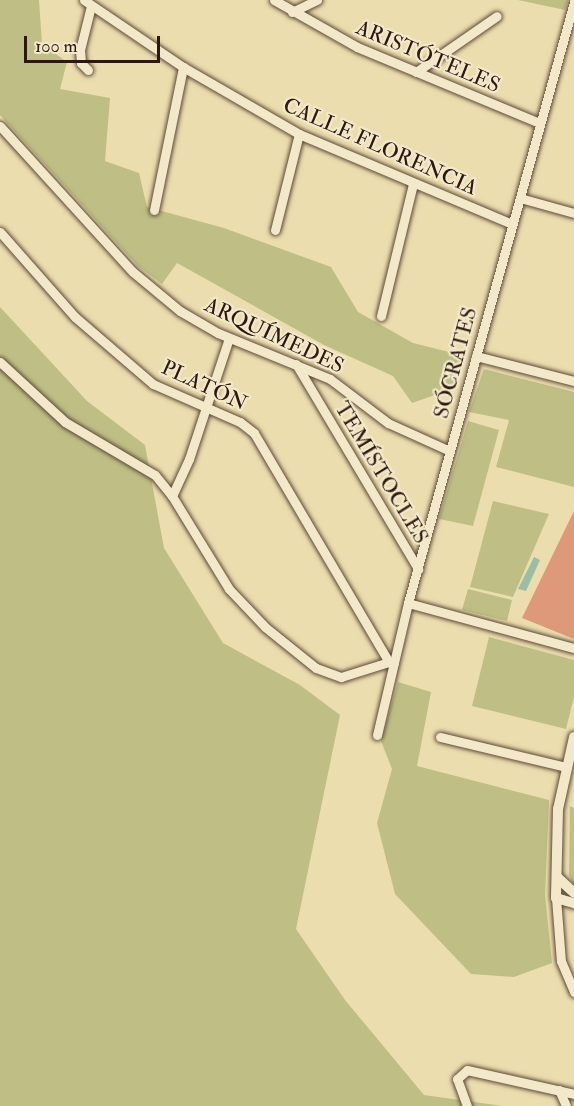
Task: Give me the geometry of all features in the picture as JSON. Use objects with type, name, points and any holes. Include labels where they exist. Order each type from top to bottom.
[{"type":"street","name":"ARISTÓTELES","points":[[274,0],[346,42],[540,123]]},
{"type":"street","points":[[292,12],[317,0]]},
{"type":"street","points":[[87,3],[80,50],[81,63],[88,70]]},
{"type":"street","name":"CALLE FLORENCIA","points":[[87,3],[183,67],[299,134],[413,184],[513,224]]},
{"type":"street","name":"SÓCRATES","points":[[377,735],[392,662],[574,3]]},
{"type":"street","points":[[416,72],[497,16]]},
{"type":"street","points":[[154,210],[183,67]]},
{"type":"street","name":"ARQUÍMEDES","points":[[0,126],[133,272],[180,311],[230,338],[296,364],[344,388],[404,433],[450,451]]},
{"type":"street","points":[[275,230],[299,134]]},
{"type":"street","points":[[381,316],[413,184]]},
{"type":"street","points":[[520,198],[574,213]]},
{"type":"street","name":"PLATÓN","points":[[0,232],[95,336],[153,384],[240,422],[254,434],[392,662]]},
{"type":"street","points":[[172,496],[230,338]]},
{"type":"street","points":[[476,356],[574,381]]},
{"type":"street","points":[[0,362],[65,422],[146,468],[172,496],[229,589],[265,627],[316,668],[341,676],[392,662]]},
{"type":"street","name":"TEMÍSTOCLES","points":[[296,364],[418,569]]},
{"type":"street","points":[[408,603],[574,648]]},
{"type":"street","points":[[440,737],[566,767]]},
{"type":"street","points":[[574,737],[558,808],[556,898],[561,961],[574,992]]},
{"type":"street","points":[[557,877],[574,893]]},
{"type":"street","points":[[556,898],[574,903]]},
{"type":"street","points":[[467,1106],[457,1079],[461,1073],[477,1069],[574,1094]]},
{"type":"street","points":[[559,1090],[566,1106]]},
{"type":"shaded area","points":[[0,0],[39,0],[42,44],[67,62],[60,89],[110,98],[105,161],[139,173],[147,207],[224,228],[331,267],[358,312],[413,343],[465,356],[455,388],[412,403],[393,376],[324,345],[177,263],[162,284],[138,266],[0,115]]},
{"type":"shaded area","points":[[518,0],[568,0],[565,10]]},
{"type":"shaded area","points":[[0,307],[87,401],[145,445],[164,548],[223,643],[300,685],[340,715],[296,929],[345,1000],[424,1095],[503,1106],[0,1106]]},
{"type":"shaded area","points":[[484,369],[574,392],[574,487],[496,467],[509,420],[469,412]]},
{"type":"shaded area","points":[[468,421],[499,430],[473,526],[439,519]]},
{"type":"shaded area","points":[[493,501],[549,514],[513,597],[470,587]]},
{"type":"shaded area","points":[[534,557],[540,560],[526,591],[518,589]]},
{"type":"shaded area","points":[[468,589],[512,600],[507,621],[462,610]]},
{"type":"shaded area","points":[[489,637],[574,660],[574,697],[566,729],[472,706]]},
{"type":"shaded area","points":[[398,682],[431,692],[417,766],[549,800],[545,895],[552,963],[514,977],[471,974],[395,894],[377,823],[392,769],[381,741]]},
{"type":"shaded area","points":[[570,806],[574,808],[574,886],[569,875]]},
{"type":"building","points":[[574,511],[574,639],[522,618]]}]
